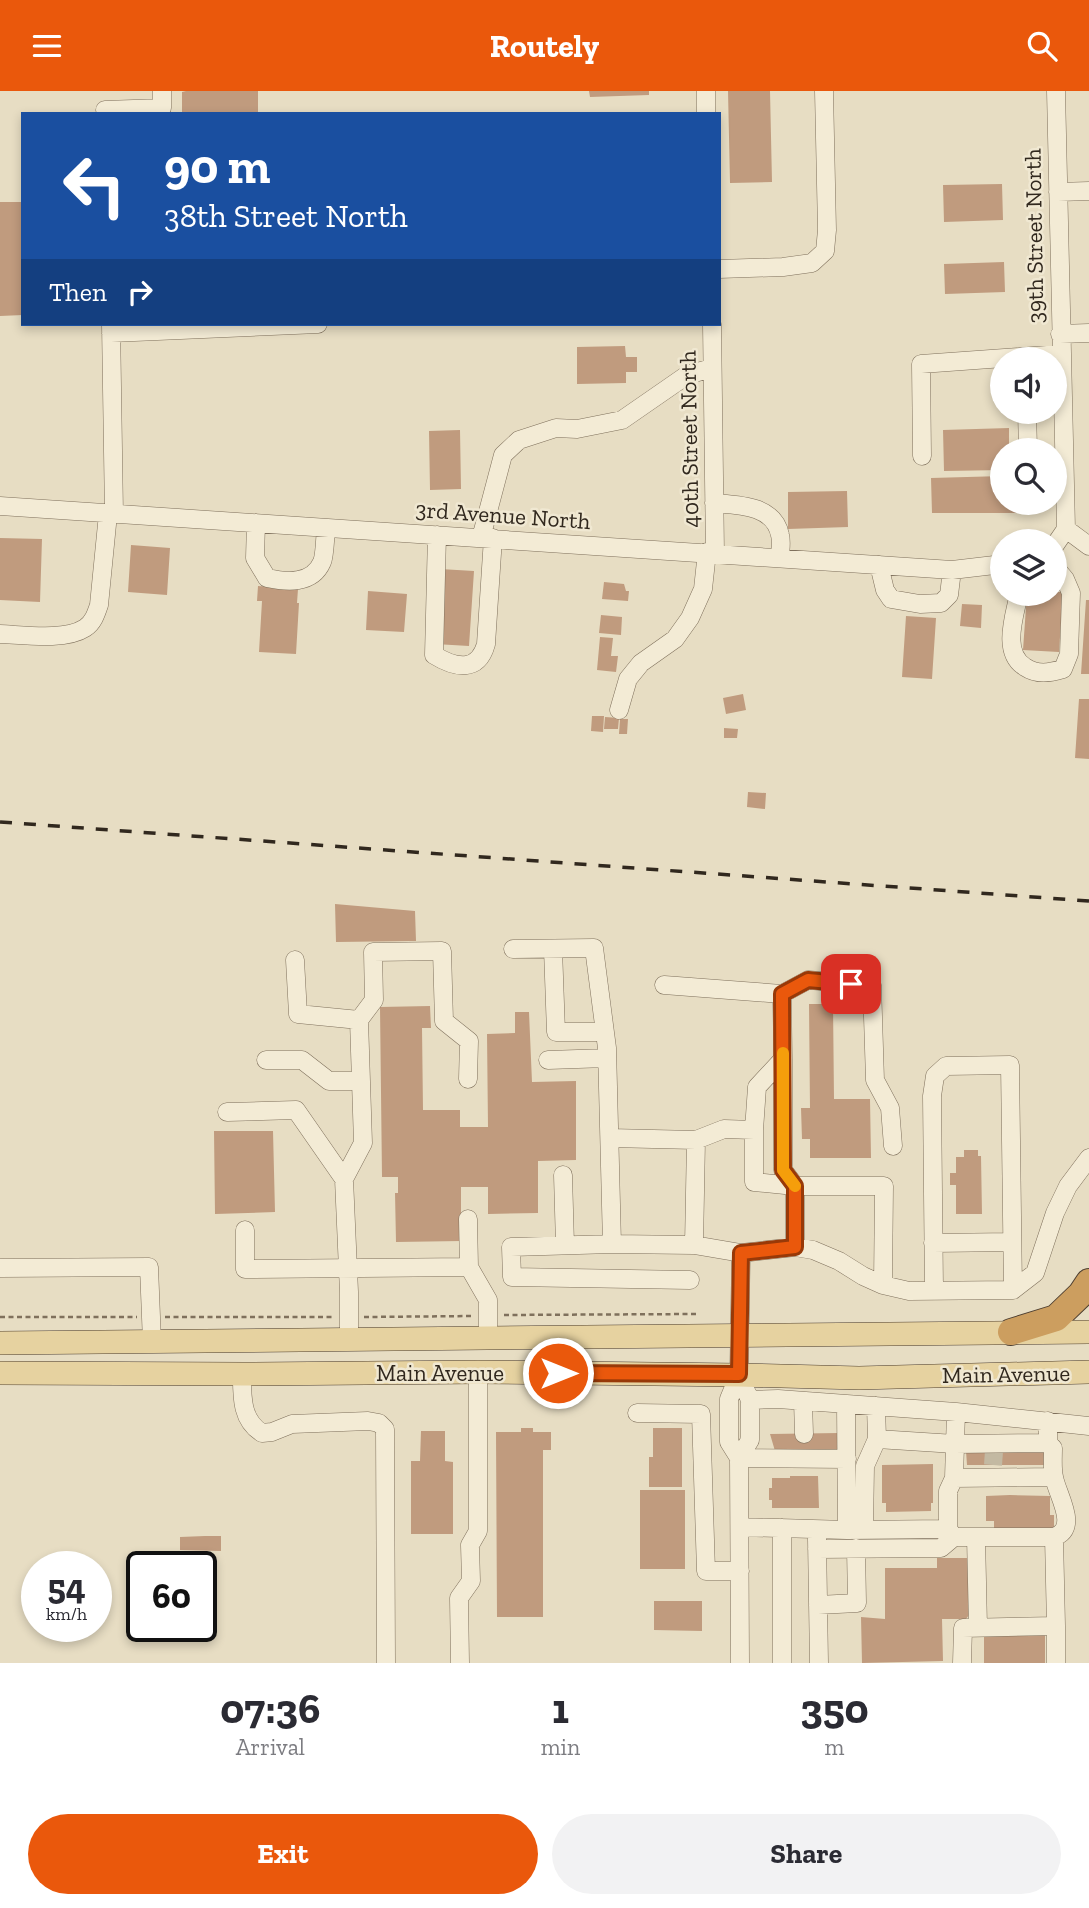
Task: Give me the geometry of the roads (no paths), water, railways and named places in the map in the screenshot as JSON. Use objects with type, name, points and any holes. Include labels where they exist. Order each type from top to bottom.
[{"type":"highway","points":[[1011,1332],[1056,1318],[1081,1294],[1089,1282]]},
{"type":"main road","name":"Main Avenue","points":[[0,1343],[1089,1332]]},
{"type":"main road","name":"Main Avenue","points":[[0,1373],[478,1372],[739,1374],[859,1378],[1089,1372]]},
{"type":"street","points":[[104,91],[105,112],[127,100],[162,108],[162,91]]},
{"type":"street","points":[[706,91],[706,112]]},
{"type":"street","points":[[721,269],[783,267],[811,263],[825,251],[827,230],[824,91]]},
{"type":"street","name":"39th Street North","points":[[1056,91],[1061,347]]},
{"type":"street","points":[[1058,192],[1089,191]]},
{"type":"street","points":[[0,634],[68,635],[86,628],[94,619],[99,605],[111,514],[111,328],[222,326]]},
{"type":"street","name":"40th Street North","points":[[619,710],[628,679],[641,663],[675,639],[690,618],[703,589],[711,553],[714,503],[712,326]]},
{"type":"street","points":[[1060,334],[1089,333]]},
{"type":"street","points":[[922,456],[921,363],[990,359]]},
{"type":"street","points":[[437,535],[434,655],[446,663],[475,663],[483,655],[486,644],[487,538],[493,488],[503,456],[519,440],[556,428],[577,429],[622,419],[687,375],[712,368]]},
{"type":"street","points":[[714,503],[747,506],[773,517],[780,535],[780,558]]},
{"type":"street","name":"3rd Avenue North","points":[[0,506],[951,570],[990,566]]},
{"type":"street","name":"39th Street North","points":[[1065,515],[1066,529]]},
{"type":"street","points":[[256,523],[255,558],[267,578],[288,583],[310,577],[322,562],[326,528]]},
{"type":"street","points":[[1067,530],[1089,546]]},
{"type":"street","points":[[879,565],[885,590],[891,599],[920,604],[941,603],[949,595],[951,570]]},
{"type":"street","points":[[1016,606],[1012,629],[1013,652],[1019,663],[1032,672],[1048,673],[1063,669],[1069,654],[1071,593],[1067,584]]},
{"type":"street","points":[[513,949],[594,948],[607,1058],[612,1244]]},
{"type":"street","points":[[553,949],[556,1032],[604,1032]]},
{"type":"street","points":[[349,1340],[344,1179],[363,1143],[359,1020],[374,1000],[373,952],[442,951],[444,1021],[469,1041],[468,1079]]},
{"type":"street","points":[[295,960],[298,1014],[359,1020]]},
{"type":"street","points":[[664,985],[782,994],[808,980],[872,985],[875,1080],[890,1108],[893,1146]]},
{"type":"street","points":[[782,994],[783,1170],[795,1186],[795,1247]]},
{"type":"street","points":[[548,1060],[607,1058]]},
{"type":"street","points":[[783,1059],[757,1087],[754,1182],[795,1186],[884,1187],[883,1285]]},
{"type":"street","points":[[266,1060],[302,1060],[329,1081],[361,1081]]},
{"type":"street","points":[[934,1290],[932,1096],[935,1076],[946,1066],[1010,1065],[1013,1290]]},
{"type":"street","points":[[227,1112],[296,1109],[344,1179]]},
{"type":"street","points":[[610,1138],[696,1140],[724,1129],[754,1130]]},
{"type":"street","points":[[694,1245],[696,1140]]},
{"type":"street","points":[[690,1280],[512,1276],[511,1247],[694,1245],[741,1253],[795,1247],[813,1250],[839,1261],[883,1285],[909,1291],[1013,1290],[1035,1273],[1055,1213],[1068,1186],[1089,1158]]},
{"type":"street","points":[[563,1175],[565,1245]]},
{"type":"street","points":[[468,1219],[469,1268],[488,1300],[488,1339]]},
{"type":"street","points":[[245,1230],[245,1269],[469,1268]]},
{"type":"street","points":[[933,1243],[1012,1242]]},
{"type":"street","points":[[740,1663],[739,1458],[729,1441],[729,1399],[739,1374],[741,1253]]},
{"type":"street","points":[[0,1268],[149,1267],[152,1342]]},
{"type":"street","points":[[460,1663],[460,1598],[471,1581],[470,1545],[478,1531],[478,1372]]},
{"type":"street","points":[[242,1374],[246,1415],[249,1422],[262,1433],[272,1432],[292,1423],[368,1421],[379,1423],[385,1429],[386,1663]]},
{"type":"street","points":[[739,1374],[750,1400],[750,1440],[739,1458]]},
{"type":"street","points":[[750,1400],[778,1399],[956,1412],[1089,1426]]},
{"type":"street","points":[[803,1401],[805,1448]]},
{"type":"street","points":[[846,1404],[847,1459],[855,1530]]},
{"type":"street","points":[[855,1530],[865,1466],[877,1439],[876,1406]]},
{"type":"street","points":[[817,1549],[941,1548],[951,1533],[948,1491],[954,1478],[956,1412]]},
{"type":"street","points":[[636,1413],[701,1414],[706,1571],[740,1571]]},
{"type":"street","points":[[994,1459],[995,1416]]},
{"type":"street","points":[[740,1527],[951,1533],[976,1537],[1054,1537],[1066,1528],[1065,1508],[1054,1477],[1053,1448],[1048,1443],[1048,1421]]},
{"type":"street","points":[[877,1439],[955,1444],[1054,1477]]},
{"type":"street","points":[[954,1478],[994,1459],[1048,1443]]},
{"type":"street","points":[[739,1458],[805,1448],[847,1459]]},
{"type":"street","points":[[782,1528],[782,1663]]},
{"type":"street","points":[[816,1529],[819,1663]]},
{"type":"street","points":[[976,1537],[978,1627]]},
{"type":"street","points":[[1054,1537],[1056,1663]]},
{"type":"street","points":[[818,1605],[857,1603],[856,1548]]},
{"type":"street","points":[[962,1663],[962,1628],[1056,1626]]},
{"type":"tunnel","points":[[993,1465],[994,1451]]},
{"type":"railway","points":[[0,822],[1089,901]]}]
